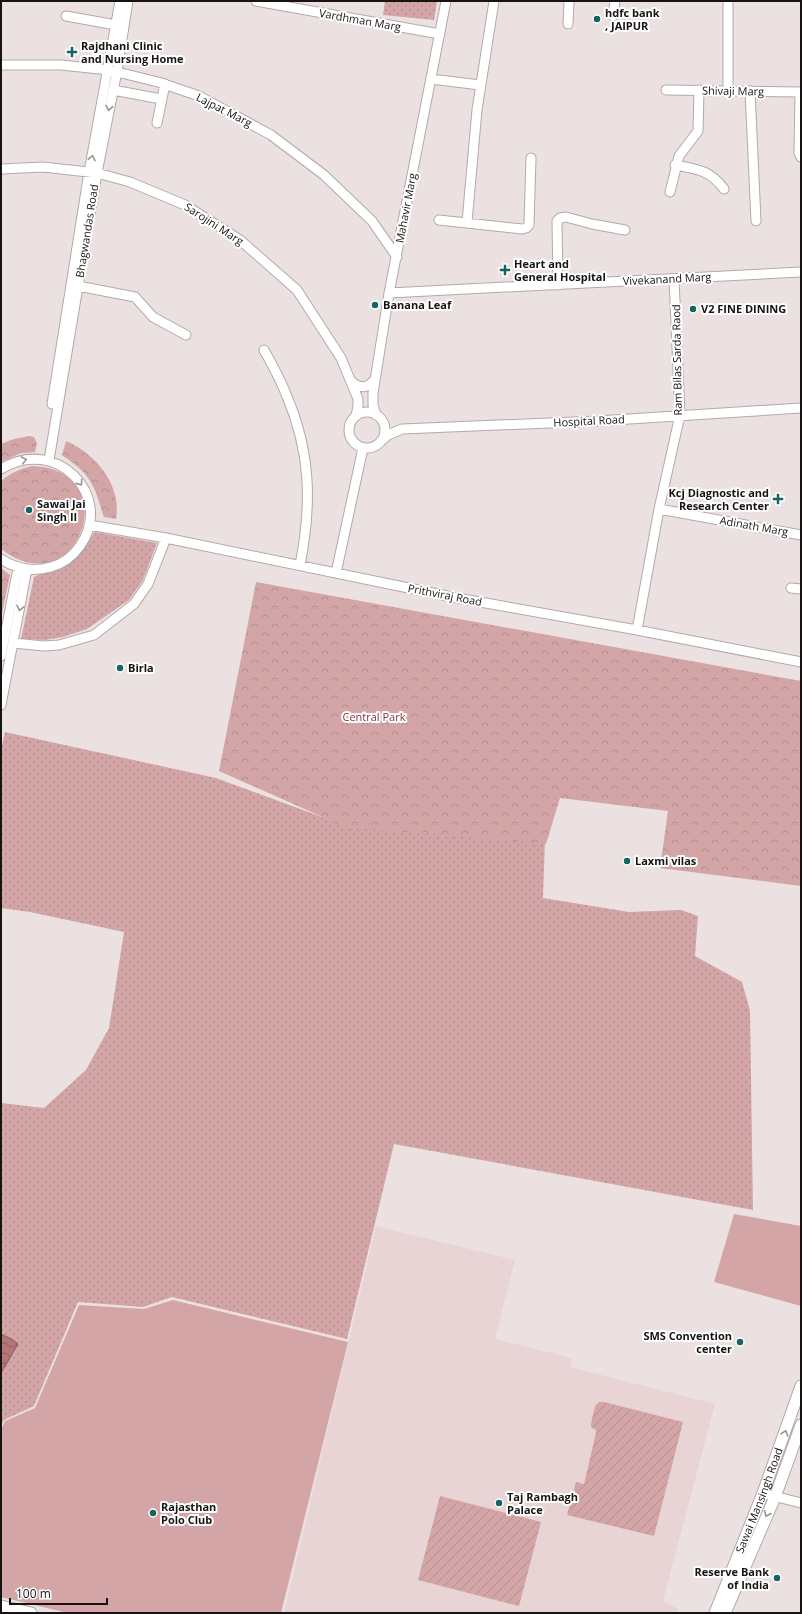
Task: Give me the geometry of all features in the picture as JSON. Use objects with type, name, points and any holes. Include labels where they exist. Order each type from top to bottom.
[{"type":"main road","name":"Sawai Mansingh Road","points":[[715,1613],[763,1493],[801,1386]]},
{"type":"main road","points":[[725,1613],[775,1497],[801,1425]]},
{"type":"main road","points":[[1,1606],[31,1613]]},
{"type":"street","name":"Bhagwandas Road","points":[[46,460],[78,286],[93,173],[113,90],[116,25],[120,1]]},
{"type":"street","name":"Bhagwandas Road","points":[[46,460],[93,173],[128,1]]},
{"type":"street","name":"Vardhman Marg","points":[[256,1],[440,34]]},
{"type":"street","name":"Mahavir Marg","points":[[376,415],[373,405],[375,379],[389,293],[446,1]]},
{"type":"street","points":[[467,222],[480,85],[494,1]]},
{"type":"street","points":[[568,24],[570,1]]},
{"type":"street","points":[[613,16],[615,1]]},
{"type":"street","points":[[728,1],[728,91]]},
{"type":"street","points":[[66,16],[116,25]]},
{"type":"street","name":"Lajpat Marg","points":[[1,64],[61,65],[113,71],[164,84],[199,96],[271,135],[324,175],[372,221],[397,257]]},
{"type":"street","points":[[431,78],[480,85]]},
{"type":"street","points":[[157,123],[164,84]]},
{"type":"street","points":[[113,90],[161,99]]},
{"type":"street","name":"Shivaji Marg","points":[[666,90],[800,92]]},
{"type":"street","points":[[670,192],[675,165],[679,156],[698,131],[699,90]]},
{"type":"street","points":[[750,91],[756,221]]},
{"type":"street","points":[[800,92],[799,153],[801,157]]},
{"type":"street","points":[[439,220],[522,229],[526,228],[529,224],[531,158]]},
{"type":"street","points":[[675,165],[702,170],[719,182],[724,189]]},
{"type":"street","name":"Sarojini Marg","points":[[1,168],[43,167],[93,173],[130,182],[185,205],[240,240],[297,290],[341,358],[358,399],[356,416]]},
{"type":"street","points":[[558,285],[557,221],[560,218],[566,217],[592,224],[625,230]]},
{"type":"street","name":"Vivekanand Marg","points":[[389,293],[801,272]]},
{"type":"street","name":"Ram Bilas Sarda Raod","points":[[637,630],[659,509],[680,415],[674,279]]},
{"type":"street","points":[[78,286],[135,297],[154,317],[186,335]]},
{"type":"street","points":[[264,350],[286,394],[298,428],[306,462],[308,497],[306,534],[300,565]]},
{"type":"street","points":[[351,381],[358,387],[363,387],[370,385],[375,379]]},
{"type":"street","name":"Hospital Road","points":[[381,441],[388,435],[402,429],[598,421],[801,408]]},
{"type":"street","points":[[366,413],[376,415],[383,424],[384,436],[381,441],[372,447],[363,448],[353,442],[350,437],[350,425],[356,416],[366,413]]},
{"type":"street","points":[[383,424],[402,429]]},
{"type":"street","points":[[336,573],[363,448]]},
{"type":"street","points":[[1,469],[20,460],[46,460],[60,465],[70,472],[85,490],[90,514],[89,526],[86,534],[70,557],[62,562],[45,569],[23,568],[1,559]]},
{"type":"street","name":"Adinath Marg","points":[[659,509],[801,535]]},
{"type":"street","name":"Prithviraj Road","points":[[89,526],[166,538],[452,597],[637,630],[801,662]]},
{"type":"street","points":[[13,643],[44,646],[59,645],[94,635],[134,604],[148,584],[166,538]]},
{"type":"street","points":[[1,705],[13,643],[23,568]]},
{"type":"street","points":[[1,656],[23,568]]},
{"type":"street","points":[[792,588],[801,589]]},
{"type":"street","points":[[763,1493],[801,1504]]},
{"type":"shaded area","name":"Taj Rambagh Palace","points":[[376,1226],[515,1260],[495,1339],[572,1358],[570,1367],[715,1404],[663,1601],[678,1609],[676,1613],[284,1613]]},
{"type":"green space","points":[[385,1],[437,1],[434,20],[383,15]]},
{"type":"green space","points":[[30,436],[34,437],[37,443],[35,452],[21,453],[1,462],[1,444],[14,439]]},
{"type":"green space","points":[[66,441],[77,447],[97,462],[104,472],[111,483],[115,494],[117,506],[116,519],[104,517],[92,483],[80,468],[62,455]]},
{"type":"green space","points":[[32,466],[61,473],[78,489],[85,509],[81,531],[70,549],[52,561],[29,562],[1,549],[1,481],[23,468]]},
{"type":"green space","points":[[95,532],[157,543],[143,580],[129,600],[87,629],[63,637],[45,640],[21,639],[34,577],[77,555]]},
{"type":"green space","points":[[1,568],[10,575],[1,618]]},
{"type":"green space","name":"Central Park","points":[[256,582],[801,681],[801,886],[660,868],[668,811],[560,798],[546,844],[345,827],[219,771]]},
{"type":"green space","points":[[5,732],[216,778],[344,825],[545,841],[543,898],[629,912],[681,910],[698,916],[695,956],[742,982],[750,1011],[753,1210],[394,1144],[347,1339],[172,1297],[143,1307],[78,1302],[34,1406],[4,1420],[1,1426],[1,1103],[44,1108],[86,1070],[109,1028],[124,932],[30,912],[1,908],[1,750]]},
{"type":"green space","points":[[734,1214],[801,1226],[801,1306],[714,1282]]},
{"type":"green space","name":"Rajasthan Polo Club","points":[[173,1300],[348,1342],[281,1613],[68,1613],[1,1597],[1,1430],[5,1421],[35,1408],[79,1305],[144,1309]]},
{"type":"green space","points":[[599,1402],[683,1422],[654,1536],[567,1515],[576,1482],[584,1484],[596,1433],[596,1430],[591,1427],[591,1424],[595,1406]]},
{"type":"green space","points":[[440,1496],[541,1522],[519,1606],[418,1580]]},
{"type":"water","points":[[1,1334],[18,1344],[1,1373]]},
{"type":"place","name":"hdfc bank , JAIPUR","points":[[597,19]]},
{"type":"place","name":"Rajdhani Clinic and Nursing Home","points":[[72,52]]},
{"type":"place","name":"Heart and General Hospital","points":[[505,270]]},
{"type":"place","name":"Banana Leaf","points":[[375,305]]},
{"type":"place","name":"V2 FINE DINING","points":[[693,309]]},
{"type":"place","name":"Kcj Diagnostic and Research Center","points":[[778,499]]},
{"type":"place","name":"Sawai Jai Singh II","points":[[29,510]]},
{"type":"place","name":"Birla","points":[[120,668]]},
{"type":"place","name":"Laxmi vilas","points":[[627,861]]},
{"type":"place","name":"SMS Convention center","points":[[740,1342]]},
{"type":"place","name":"Taj Rambagh Palace","points":[[499,1503]]},
{"type":"place","name":"Rajasthan Polo Club","points":[[153,1513]]},
{"type":"place","name":"Reserve Bank of India","points":[[777,1578]]}]
